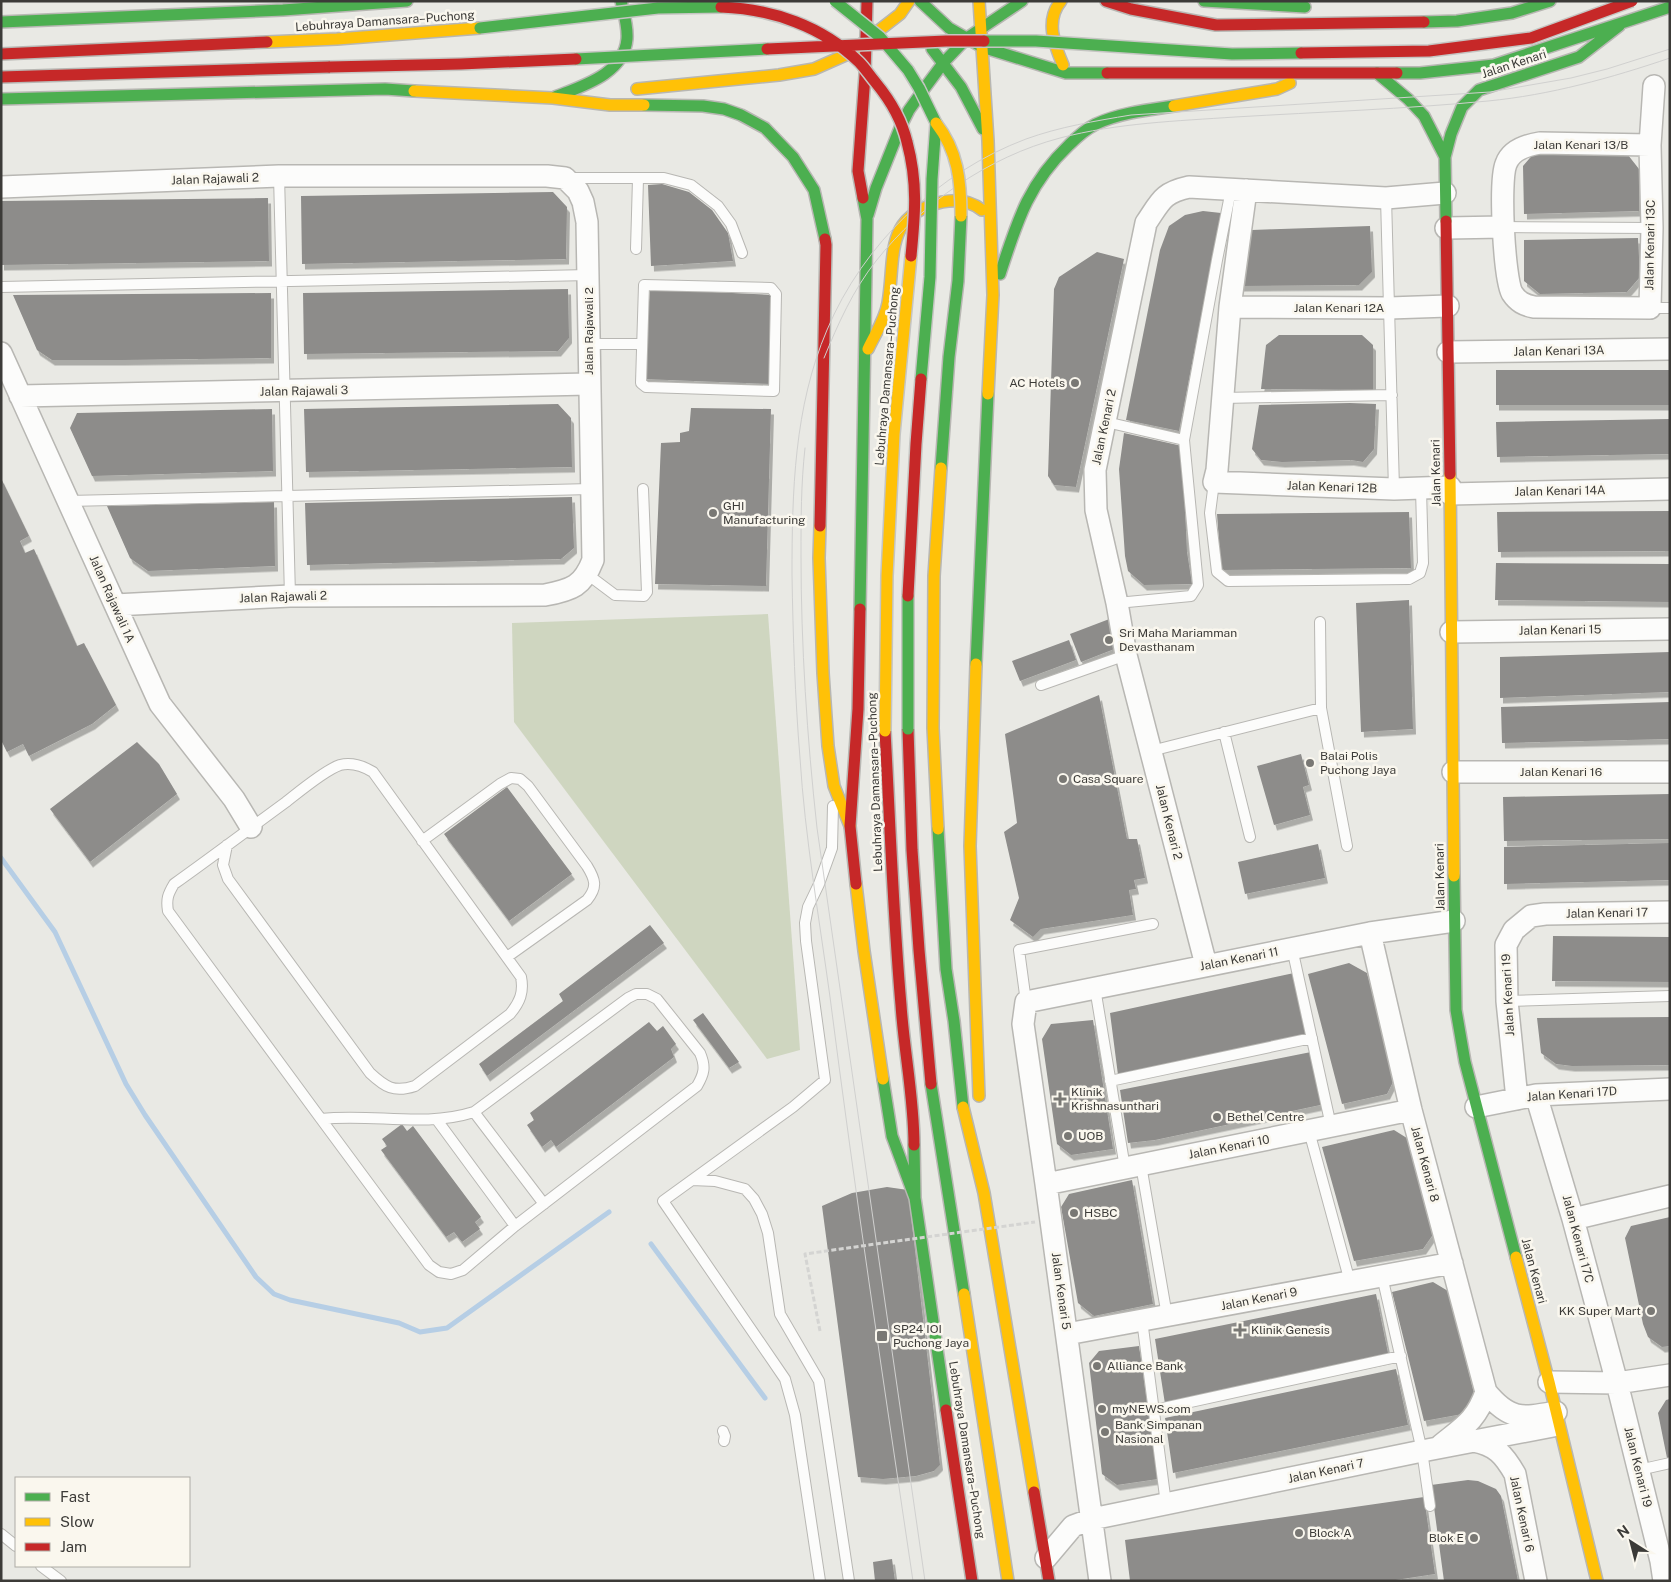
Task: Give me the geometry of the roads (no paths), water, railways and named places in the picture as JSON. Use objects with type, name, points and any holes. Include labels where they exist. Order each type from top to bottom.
[{"type":"main road","name":"Lebuhraya Damansara–Puchong","points":[[1,22],[283,10],[407,1]]},
{"type":"main road","points":[[554,98],[592,82],[618,63],[627,48],[628,34],[621,1]]},
{"type":"main road","name":"Lebuhraya Damansara–Puchong","points":[[835,1],[880,37],[908,70],[936,123],[932,179],[930,277],[916,444],[908,580],[908,729],[917,920],[932,1091],[1008,1581]]},
{"type":"main road","points":[[867,1],[865,75],[858,171],[867,219],[858,709],[850,826],[864,950],[892,1136],[915,1198]]},
{"type":"main road","points":[[906,21],[909,1]]},
{"type":"main road","points":[[920,1],[949,28],[982,47],[1066,73],[1377,74],[1420,73],[1494,65],[1670,7]]},
{"type":"main road","points":[[979,1],[992,223],[993,295],[974,709],[970,846],[973,964],[980,1108]]},
{"type":"main road","points":[[867,219],[883,169],[909,110],[944,62],[967,38],[1022,1]]},
{"type":"main road","points":[[1061,1],[1057,5],[1052,18],[1055,47],[1066,73]]},
{"type":"main road","points":[[1106,1],[1131,9],[1216,25],[1457,21],[1512,13],[1550,1]]},
{"type":"main road","points":[[1204,1],[1316,7]]},
{"type":"main road","points":[[1,77],[461,64],[946,41],[1036,40],[1232,54],[1429,51],[1531,38],[1632,1]]},
{"type":"main road","name":"Lebuhraya Damansara–Puchong","points":[[1,54],[337,40],[480,28],[673,5],[731,3],[770,7],[791,13],[827,30],[844,42],[859,57],[876,79],[905,134],[915,180],[916,204],[894,434],[887,576],[885,731],[900,995],[903,1035],[914,1117],[915,1198],[972,1581]]},
{"type":"main road","points":[[890,6],[944,62],[973,107],[988,141]]},
{"type":"main road","points":[[630,90],[799,72],[828,64],[850,54],[866,40],[906,21]]},
{"type":"main road","name":"Jalan Kenari","points":[[1597,1581],[1549,1382],[1476,1107],[1465,1062],[1456,1010],[1445,157],[1451,134],[1462,107],[1479,90],[1579,57],[1622,24]]},
{"type":"main road","points":[[993,295],[1018,218],[1041,175],[1054,158],[1072,141],[1094,125],[1120,115],[1278,89],[1310,74]]},
{"type":"main road","name":"Jalan Kenari","points":[[1377,74],[1408,99],[1424,116],[1445,157]]},
{"type":"main road","points":[[1,99],[385,89],[554,98],[610,105],[672,104],[703,106],[724,109],[741,115],[765,128],[793,157],[814,190],[826,245],[820,558],[823,673],[828,746],[834,786],[850,826]]},
{"type":"main road","points":[[554,98],[601,93]]},
{"type":"main road","points":[[936,123],[946,134],[956,155],[961,194],[958,281],[949,357],[934,576],[933,728],[946,969],[954,1021],[964,1116],[984,1193],[1049,1581]]},
{"type":"main road","points":[[864,359],[888,306],[895,240],[900,226],[910,215],[924,206],[935,203],[966,200],[983,210],[992,223]]},
{"type":"main road","points":[[941,1009],[946,969]]},
{"type":"main road","points":[[946,1109],[954,1228]]},
{"type":"main road","points":[[981,1136],[984,1193]]},
{"type":"street","name":"Jalan Kenari 13C","points":[[1503,227],[1508,280],[1512,293],[1522,304],[1534,307],[1660,308],[1652,228],[1650,145],[1654,86]]},
{"type":"street","name":"Jalan Kenari 13/B","points":[[1503,227],[1503,181],[1506,163],[1526,145],[1540,143],[1650,145]]},
{"type":"street","name":"Jalan Rajawali 2","points":[[1,187],[279,176],[547,176],[564,178],[578,191],[584,202],[588,222],[588,344],[593,560],[587,574],[578,584],[563,592],[545,595],[290,596],[115,605]]},
{"type":"street","name":"Jalan Kenari 2","points":[[1206,965],[1126,655],[1117,603],[1096,510],[1095,470],[1146,223],[1163,198],[1173,191],[1189,187],[1386,198],[1445,193]]},
{"type":"street","points":[[1214,482],[1217,470],[1239,190]]},
{"type":"street","points":[[1446,228],[1503,227]]},
{"type":"street","name":"Jalan Kenari 12A","points":[[1230,307],[1389,308],[1448,306]]},
{"type":"street","name":"Jalan Kenari 13A","points":[[1448,352],[1670,349]]},
{"type":"street","name":"Jalan Rajawali 1A","points":[[1,353],[160,704],[234,799],[252,827]]},
{"type":"street","name":"Jalan Rajawali 3","points":[[20,396],[285,392],[589,384]]},
{"type":"street","name":"Jalan Kenari 12B","points":[[1214,482],[1450,490]]},
{"type":"street","name":"Jalan Kenari 14A","points":[[1450,490],[1670,489]]},
{"type":"street","name":"Jalan Kenari 15","points":[[1451,632],[1670,629]]},
{"type":"street","name":"Jalan Kenari 16","points":[[1453,772],[1670,772]]},
{"type":"street","name":"Jalan Kenari 17","points":[[1545,914],[1670,912]]},
{"type":"street","name":"Jalan Kenari 19","points":[[1526,1097],[1507,1002],[1506,945],[1519,925],[1531,916],[1545,914]]},
{"type":"street","name":"Jalan Kenari 11","points":[[1026,1002],[1370,933],[1454,920]]},
{"type":"street","name":"Jalan Kenari 8","points":[[1370,933],[1411,1110],[1486,1392],[1505,1412],[1522,1416],[1558,1418]]},
{"type":"street","name":"Jalan Kenari 5","points":[[1026,1002],[1023,1024],[1100,1581]]},
{"type":"street","name":"Jalan Kenari 17D","points":[[1476,1107],[1526,1097],[1670,1089]]},
{"type":"street","name":"Jalan Kenari 17C","points":[[1526,1097],[1573,1219],[1617,1384]]},
{"type":"street","name":"Jalan Kenari 10","points":[[1046,1184],[1411,1110]]},
{"type":"street","points":[[1573,1219],[1670,1196]]},
{"type":"street","name":"Jalan Kenari 9","points":[[1067,1334],[1452,1263]]},
{"type":"street","points":[[1549,1382],[1617,1384],[1670,1375]]},
{"type":"street","name":"Jalan Kenari 19","points":[[1617,1384],[1665,1567]]},
{"type":"street","points":[[1430,1449],[1473,1419],[1480,1409],[1486,1392]]},
{"type":"street","name":"Jalan Kenari 7","points":[[1046,1558],[1074,1526],[1092,1519],[1472,1441],[1558,1418]]},
{"type":"street","name":"Jalan Kenari 6","points":[[1472,1441],[1493,1447],[1509,1464],[1515,1474],[1536,1581]]},
{"type":"lane","points":[[279,176],[290,596]]},
{"type":"lane","points":[[564,178],[664,178],[691,186],[718,206],[731,224],[742,253]]},
{"type":"lane","points":[[636,249],[638,179]]},
{"type":"lane","points":[[1117,603],[1191,596],[1198,585],[1184,440],[1217,260],[1239,190]]},
{"type":"lane","points":[[1386,198],[1394,489]]},
{"type":"lane","points":[[1503,227],[1652,228]]},
{"type":"lane","points":[[1,287],[589,275]]},
{"type":"lane","points":[[644,285],[771,288],[776,294],[774,391],[646,388],[641,383],[642,344],[644,285]]},
{"type":"lane","points":[[588,344],[642,344]]},
{"type":"lane","points":[[1222,398],[1392,395]]},
{"type":"lane","points":[[1106,422],[1184,440]]},
{"type":"lane","points":[[1214,482],[1210,513],[1216,572],[1228,581],[1409,579],[1420,573],[1423,563],[1421,489]]},
{"type":"lane","points":[[68,501],[591,489]]},
{"type":"lane","points":[[587,574],[615,595],[644,596],[647,592],[643,490]]},
{"type":"lane","points":[[1320,622],[1321,708],[1346,846]]},
{"type":"lane","points":[[1041,685],[1126,655]]},
{"type":"lane","points":[[1151,751],[1321,708]]},
{"type":"lane","points":[[1224,732],[1250,837]]},
{"type":"lane","points":[[227,845],[223,865],[228,879],[370,1074],[381,1084],[393,1089],[405,1089],[415,1086],[510,1014],[521,998],[522,986],[520,977],[373,772],[352,764],[342,764],[333,768],[227,845],[174,884],[168,893],[166,901],[168,911],[422,1257],[439,1272],[452,1274],[463,1270],[515,1226],[697,1086],[704,1074],[705,1063],[700,1053],[656,999],[647,994],[636,994],[474,1112],[456,1118],[437,1120],[349,1117],[321,1119]]},
{"type":"lane","points":[[422,841],[511,778],[520,779],[528,786],[581,858],[592,875],[594,892],[587,900],[507,957]]},
{"type":"lane","points":[[820,1581],[795,1415],[785,1379],[663,1201],[793,1107],[825,1080],[805,923],[808,907],[819,884],[832,848],[834,786]]},
{"type":"lane","points":[[1026,1002],[1018,950],[1153,924]]},
{"type":"lane","points":[[1292,948],[1331,1126]]},
{"type":"lane","points":[[1095,988],[1110,1081],[1133,1167],[1167,1316]]},
{"type":"lane","points":[[1507,1002],[1670,996]]},
{"type":"lane","points":[[1110,1081],[1312,1038]]},
{"type":"lane","points":[[474,1112],[544,1204]]},
{"type":"lane","points":[[437,1120],[515,1226]]},
{"type":"lane","points":[[1308,1131],[1350,1282]]},
{"type":"lane","points":[[692,1180],[715,1181],[746,1189],[762,1214],[768,1233],[780,1314],[819,1381],[849,1581]]},
{"type":"lane","points":[[1382,1276],[1400,1356],[1430,1449],[1430,1506]]},
{"type":"lane","points":[[1142,1320],[1166,1504]]},
{"type":"lane","points":[[1154,1410],[1400,1356]]},
{"type":"lane","points":[[1639,1470],[1670,1463]]},
{"type":"lane","points":[[1,1534],[15,1545]]},
{"type":"lane","points":[[42,1567],[61,1581]]},
{"type":"waterway","points":[[1,858],[55,932],[126,1084],[145,1115],[256,1277],[274,1294],[290,1300],[399,1323],[420,1332],[447,1328],[609,1212]]},
{"type":"waterway","points":[[651,1244],[765,1398]]},
{"type":"tram line","points":[[913,1581],[813,877],[802,788],[797,712],[792,575],[794,481],[797,450],[801,419],[816,359],[842,298],[883,240],[934,191],[994,153],[1026,139],[1051,131],[1131,115],[1490,92],[1571,78],[1670,49]]},
{"type":"tram line","points":[[824,358],[853,295],[876,261],[894,240],[914,220],[958,185],[982,170],[1033,146],[1082,133],[1147,123],[1425,106],[1534,95],[1580,85],[1670,58]]},
{"type":"tram line","points":[[805,448],[801,515],[803,657],[817,828],[925,1581]]},
{"type":"place","name":"AC Hotels","points":[[1075,383]]},
{"type":"place","name":"GHI Manufacturing","points":[[713,513]]},
{"type":"place","name":"Sri Maha Mariamman Devasthanam","points":[[1109,640]]},
{"type":"place","name":"Balai Polis Puchong Jaya","points":[[1310,763]]},
{"type":"place","name":"Casa Square","points":[[1063,779]]},
{"type":"place","name":"Klinik Krishnasunthari","points":[[1060,1099]]},
{"type":"place","name":"Bethel Centre","points":[[1217,1117]]},
{"type":"place","name":"UOB","points":[[1068,1136]]},
{"type":"place","name":"HSBC","points":[[1074,1213]]},
{"type":"place","name":"KK Super Mart","points":[[1651,1311]]},
{"type":"place","name":"Klinik Genesis","points":[[1240,1330]]},
{"type":"place","name":"SP24 IOI Puchong Jaya","points":[[882,1336]]},
{"type":"place","name":"Alliance Bank","points":[[1097,1366]]},
{"type":"place","name":"myNEWS.com","points":[[1102,1409]]},
{"type":"place","name":"Bank Simpanan Nasional","points":[[1105,1432]]},
{"type":"place","name":"Block A","points":[[1299,1533]]},
{"type":"place","name":"Blok E","points":[[1474,1538]]}]
